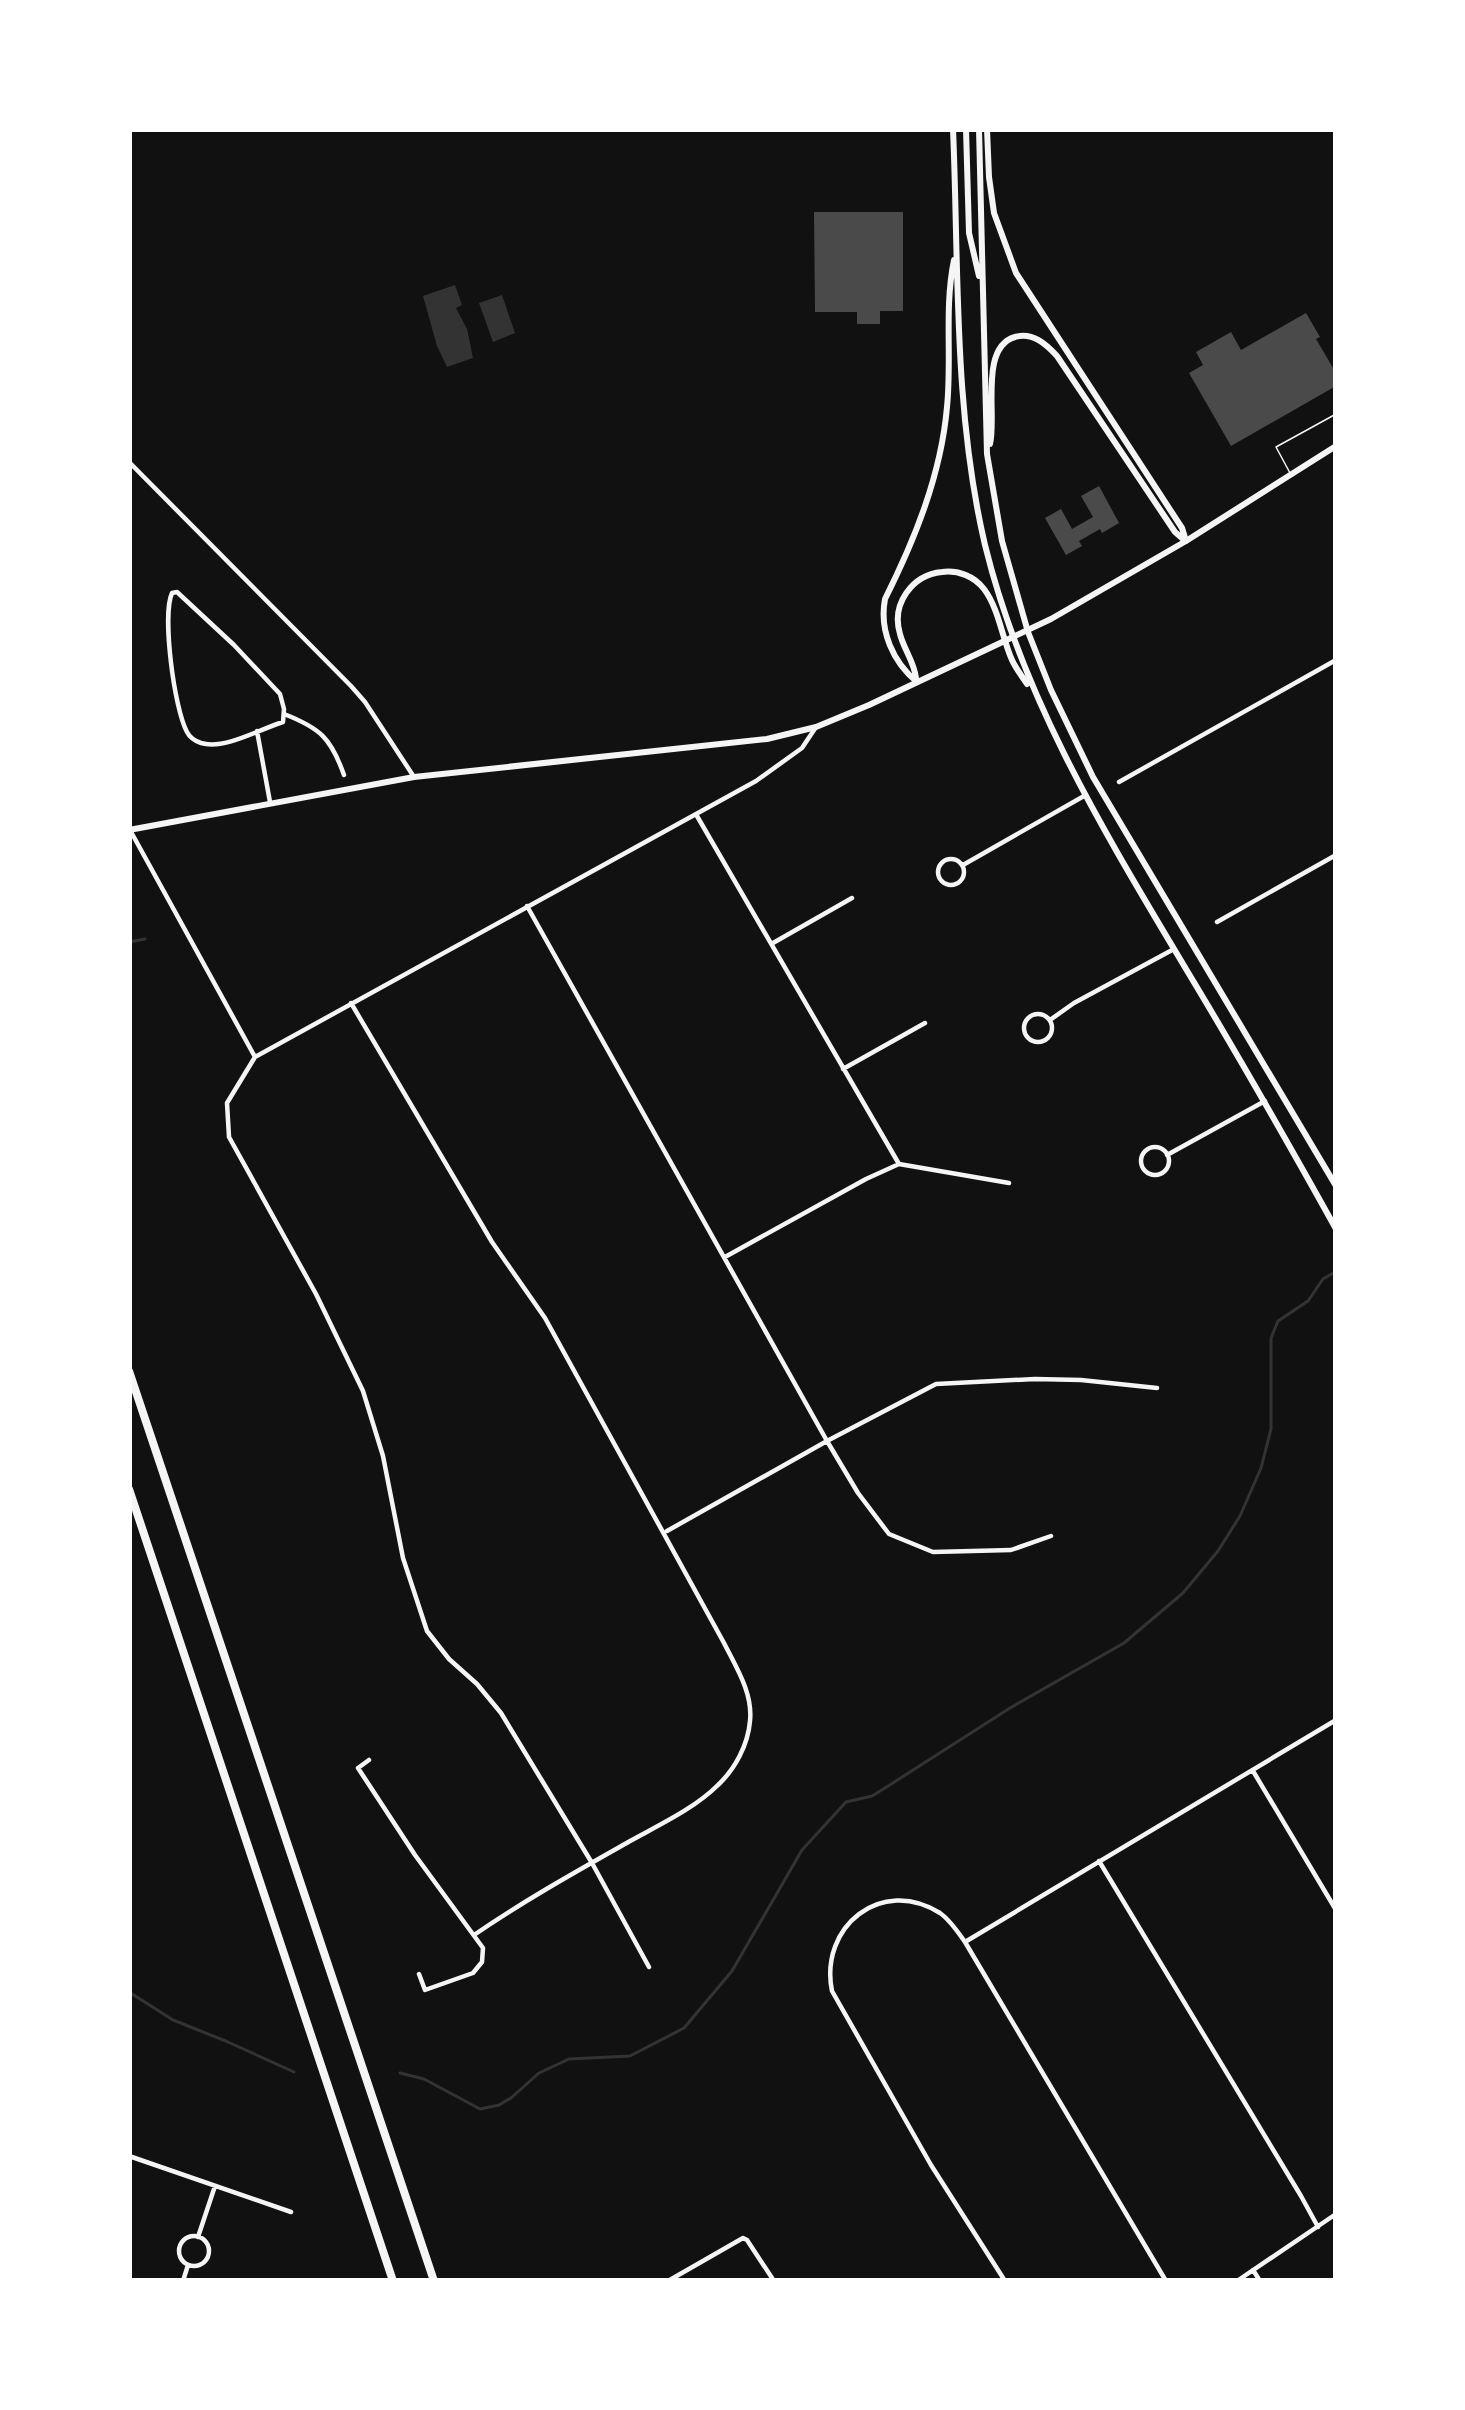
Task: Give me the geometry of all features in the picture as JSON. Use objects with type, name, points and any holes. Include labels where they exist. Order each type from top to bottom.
[{"type":"highway","points":[[129,1371],[434,2281]]},
{"type":"highway","points":[[129,1489],[393,2281]]},
{"type":"main road","points":[[952,129],[966,428],[994,578],[1014,642],[1035,697],[1084,796],[1336,1228]]},
{"type":"main road","points":[[966,129],[970,233],[982,285]]},
{"type":"main road","points":[[983,129],[987,454],[1017,600],[1051,690],[1110,807],[1336,1186]]},
{"type":"main road","points":[[983,129],[994,213],[1016,273],[1182,527],[1186,541]]},
{"type":"main road","points":[[917,682],[902,670],[883,615],[885,599],[928,501],[943,440],[950,358],[949,283],[956,250]]},
{"type":"main road","points":[[987,454],[993,431],[996,355],[1012,338],[1037,339],[1057,356],[1175,532],[1186,541]]},
{"type":"main road","points":[[129,830],[414,777],[767,739],[816,727],[1051,619],[1336,446]]},
{"type":"main road","points":[[917,682],[899,632],[903,597],[927,576],[959,572],[985,590],[1013,663],[1035,697]]},
{"type":"street","points":[[129,462],[365,702],[414,777]]},
{"type":"street","points":[[177,592],[234,645],[280,694],[284,714],[283,722],[227,742],[195,741],[178,700],[168,637],[166,605],[172,593],[177,592]]},
{"type":"street","points":[[1119,782],[1336,660]]},
{"type":"street","points":[[284,714],[323,734],[344,775]]},
{"type":"street","points":[[649,1967],[501,1713],[427,1631],[403,1558],[383,1456],[363,1391],[316,1294],[229,1137],[227,1102],[255,1057],[750,784],[802,748],[816,727]]},
{"type":"street","points":[[256,730],[270,802]]},
{"type":"street","points":[[963,865],[1084,796]]},
{"type":"street","points":[[696,814],[899,1164]]},
{"type":"street","points":[[129,830],[255,1057]]},
{"type":"street","points":[[1217,922],[1336,855]]},
{"type":"street","points":[[946,860],[963,865],[964,877],[958,884],[950,886],[939,878],[939,866],[946,860]]},
{"type":"street","points":[[772,944],[852,898]]},
{"type":"street","points":[[527,906],[827,1441],[889,1534],[933,1552],[1011,1550],[1052,1536]]},
{"type":"street","points":[[1050,1020],[1174,949]]},
{"type":"street","points":[[351,1003],[491,1242],[545,1318],[665,1532],[748,1697],[750,1724],[740,1755],[712,1791],[474,1935]]},
{"type":"street","points":[[1041,1014],[1050,1020],[1052,1032],[1047,1040],[1034,1042],[1027,1037],[1028,1018],[1041,1014]]},
{"type":"street","points":[[843,1069],[925,1023]]},
{"type":"street","points":[[1167,1155],[1265,1101]]},
{"type":"street","points":[[1159,1148],[1167,1155],[1168,1166],[1162,1173],[1149,1174],[1143,1168],[1143,1154],[1150,1149],[1159,1148]]},
{"type":"street","points":[[724,1257],[899,1164],[1009,1183]]},
{"type":"street","points":[[665,1532],[937,1384],[1035,1379],[1157,1388]]},
{"type":"street","points":[[965,1942],[1336,1720]]},
{"type":"street","points":[[369,1760],[358,1768],[484,1955],[473,1973],[425,1990],[419,1974]]},
{"type":"street","points":[[1252,1770],[1336,1910]]},
{"type":"street","points":[[1100,1861],[1318,2227]]},
{"type":"street","points":[[1005,2281],[879,2078],[830,1982],[831,1959],[841,1933],[859,1913],[880,1903],[907,1901],[929,1908],[948,1920],[965,1942],[1166,2281]]},
{"type":"street","points":[[129,2156],[291,2212]]},
{"type":"street","points":[[198,2237],[215,2186]]},
{"type":"street","points":[[1237,2281],[1336,2214]]},
{"type":"street","points":[[198,2237],[206,2242],[208,2257],[196,2266],[188,2265],[179,2253],[180,2245],[198,2237]]},
{"type":"street","points":[[668,2281],[742,2238],[774,2281]]},
{"type":"street","points":[[183,2281],[188,2265]]},
{"type":"street","points":[[1253,2270],[1260,2281]]},
{"type":"lane","points":[[1292,475],[1276,447],[1336,414]]},
{"type":"shaded area","points":[[455,285],[462,305],[456,308],[467,329],[473,358],[447,367],[423,296]]},
{"type":"shaded area","points":[[502,295],[515,333],[493,342],[479,303]]},
{"type":"building","points":[[814,212],[903,212],[903,311],[880,311],[880,324],[857,324],[857,312],[815,312]]},
{"type":"building","points":[[1306,313],[1336,373],[1336,386],[1231,446],[1189,373],[1203,365],[1196,352],[1231,332],[1241,350]]},
{"type":"building","points":[[1099,486],[1119,523],[1079,541],[1082,546],[1066,555],[1045,518],[1061,509],[1072,529],[1093,517],[1081,496]]},
{"type":"waterway","points":[[129,942],[145,939]]},
{"type":"waterway","points":[[400,2073],[424,2079],[480,2109],[499,2105],[539,2073],[569,2059],[630,2056],[684,2028],[732,1971],[802,1850],[846,1802],[872,1796],[1010,1708],[1124,1643],[1183,1593],[1240,1516],[1261,1468],[1271,1429],[1271,1338],[1278,1321],[1308,1301],[1323,1279],[1335,1272]]},
{"type":"waterway","points":[[129,1992],[173,2020],[294,2072]]}]
